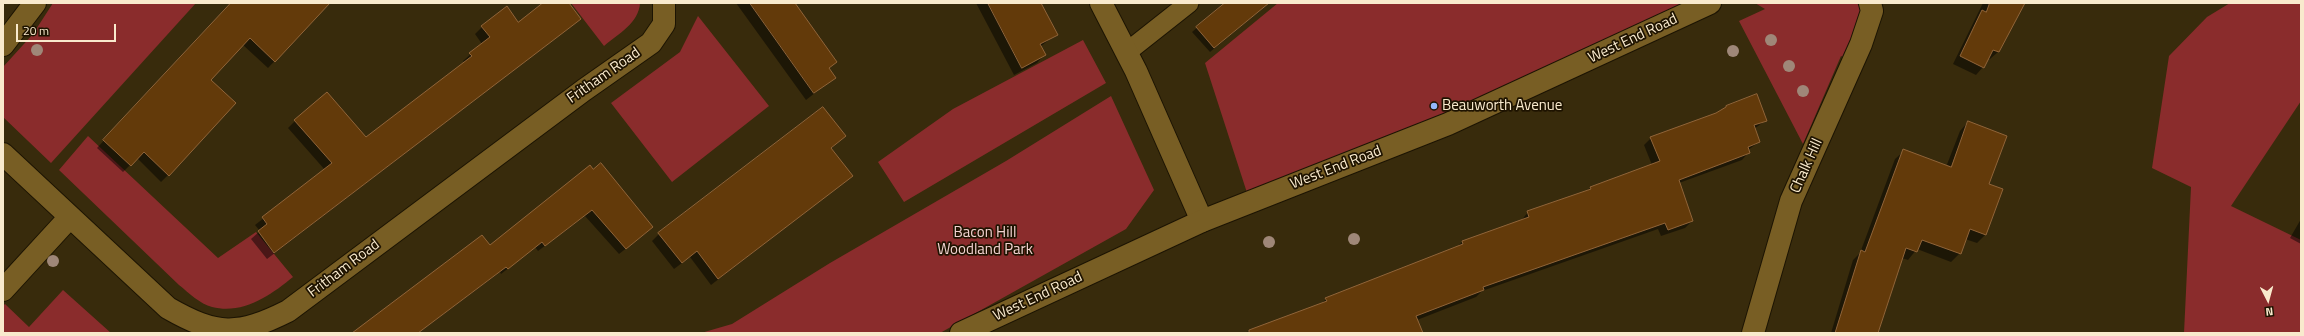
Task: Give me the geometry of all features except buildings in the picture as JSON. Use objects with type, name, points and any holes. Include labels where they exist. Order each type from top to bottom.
[{"type":"street","points":[[3,45],[35,3]]},
{"type":"street","name":"Fritham Road","points":[[3,154],[69,218],[168,308],[194,323],[227,331],[260,326],[288,311],[584,90],[651,43],[664,24],[664,3]]},
{"type":"street","points":[[1102,3],[1127,52],[1202,221]]},
{"type":"street","name":"West End Road","points":[[961,333],[1202,221],[1448,124],[1710,3]]},
{"type":"street","name":"Chalk Hill","points":[[1753,333],[1791,201],[1861,44],[1872,11],[1870,3]]},
{"type":"street","points":[[3,290],[69,218]]},
{"type":"lane","points":[[1127,52],[1189,3]]},
{"type":"green space","points":[[53,3],[196,3],[51,163],[3,117],[3,67],[33,34]]},
{"type":"green space","points":[[571,3],[640,3],[636,16],[627,28],[604,46]]},
{"type":"green space","points":[[1278,3],[1709,3],[1250,202],[1205,63]]},
{"type":"green space","points":[[1755,3],[1857,3],[1860,8],[1861,44],[1853,62],[1841,56],[1803,144],[1739,21],[1765,9]]},
{"type":"green space","points":[[2230,3],[2301,3],[2301,101],[2231,206],[2301,240],[2301,333],[2184,333],[2191,187],[2152,168],[2169,56],[2207,17]]},
{"type":"green space","points":[[698,16],[769,106],[672,182],[611,103],[680,52]]},
{"type":"green space","points":[[1083,40],[1106,83],[904,202],[878,162],[953,109]]},
{"type":"green space","name":"Bacon Hill Woodland Park","points":[[1111,96],[1154,190],[1126,229],[940,333],[701,333],[732,324],[830,263],[1006,161]]},
{"type":"green space","points":[[88,136],[218,258],[256,232],[293,277],[266,297],[245,306],[223,309],[208,306],[199,301],[179,285],[59,170]]},
{"type":"green space","points":[[63,290],[111,333],[3,333],[3,306],[5,304],[29,327]]},
{"type":"place","name":"Beauworth Avenue","points":[[1434,106]]}]
